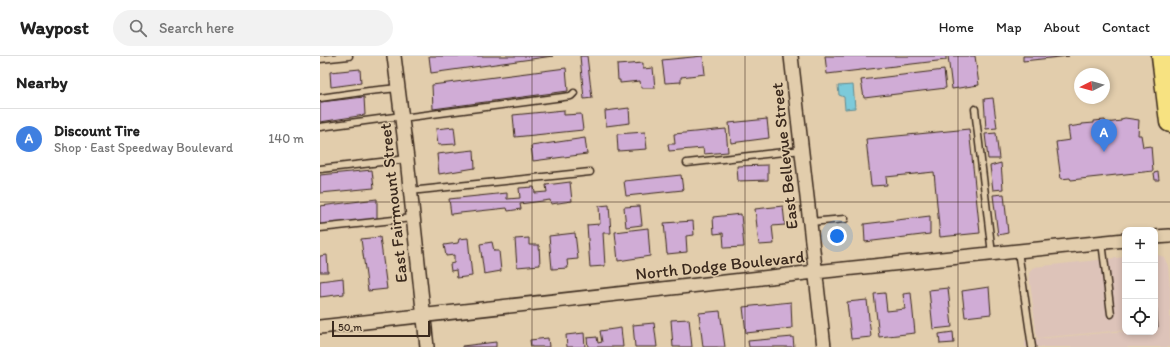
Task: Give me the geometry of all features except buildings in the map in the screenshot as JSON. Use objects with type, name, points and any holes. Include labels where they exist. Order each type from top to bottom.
[{"type":"main road","points":[[1162,56],[1170,117]]},
{"type":"street","name":"East Fairmount Street","points":[[394,56],[407,159],[412,218],[427,347]]},
{"type":"street","name":"East Bellevue Street","points":[[791,56],[824,347]]},
{"type":"street","points":[[1158,237],[1170,236]]},
{"type":"street","name":"North Dodge Boulevard","points":[[320,328],[815,272],[1122,240]]},
{"type":"lane","points":[[320,59],[349,56]]},
{"type":"lane","points":[[320,98],[369,90],[398,88]]},
{"type":"lane","points":[[320,127],[571,96],[574,93]]},
{"type":"lane","points":[[975,109],[992,254]]},
{"type":"lane","points":[[687,163],[802,150]]},
{"type":"lane","points":[[320,169],[407,159]]},
{"type":"lane","points":[[410,191],[590,172]]},
{"type":"lane","points":[[320,228],[412,218]]},
{"type":"lane","points":[[810,222],[845,219]]},
{"type":"lane","points":[[1102,242],[1111,314]]},
{"type":"lane","points":[[1018,251],[1032,347]]},
{"type":"shaded area","points":[[1158,255],[1164,257],[1168,266],[1170,288],[1170,347],[1025,347],[1025,340],[1122,331],[1122,335],[1158,335]]},
{"type":"shaded area","points":[[1122,257],[1122,330],[1037,338],[1029,273],[1034,267]]},
{"type":"water","points":[[853,85],[855,108],[845,109],[844,97],[839,95],[838,86]]},
{"type":"place","name":"Discount Tire","points":[[1104,152]]}]
